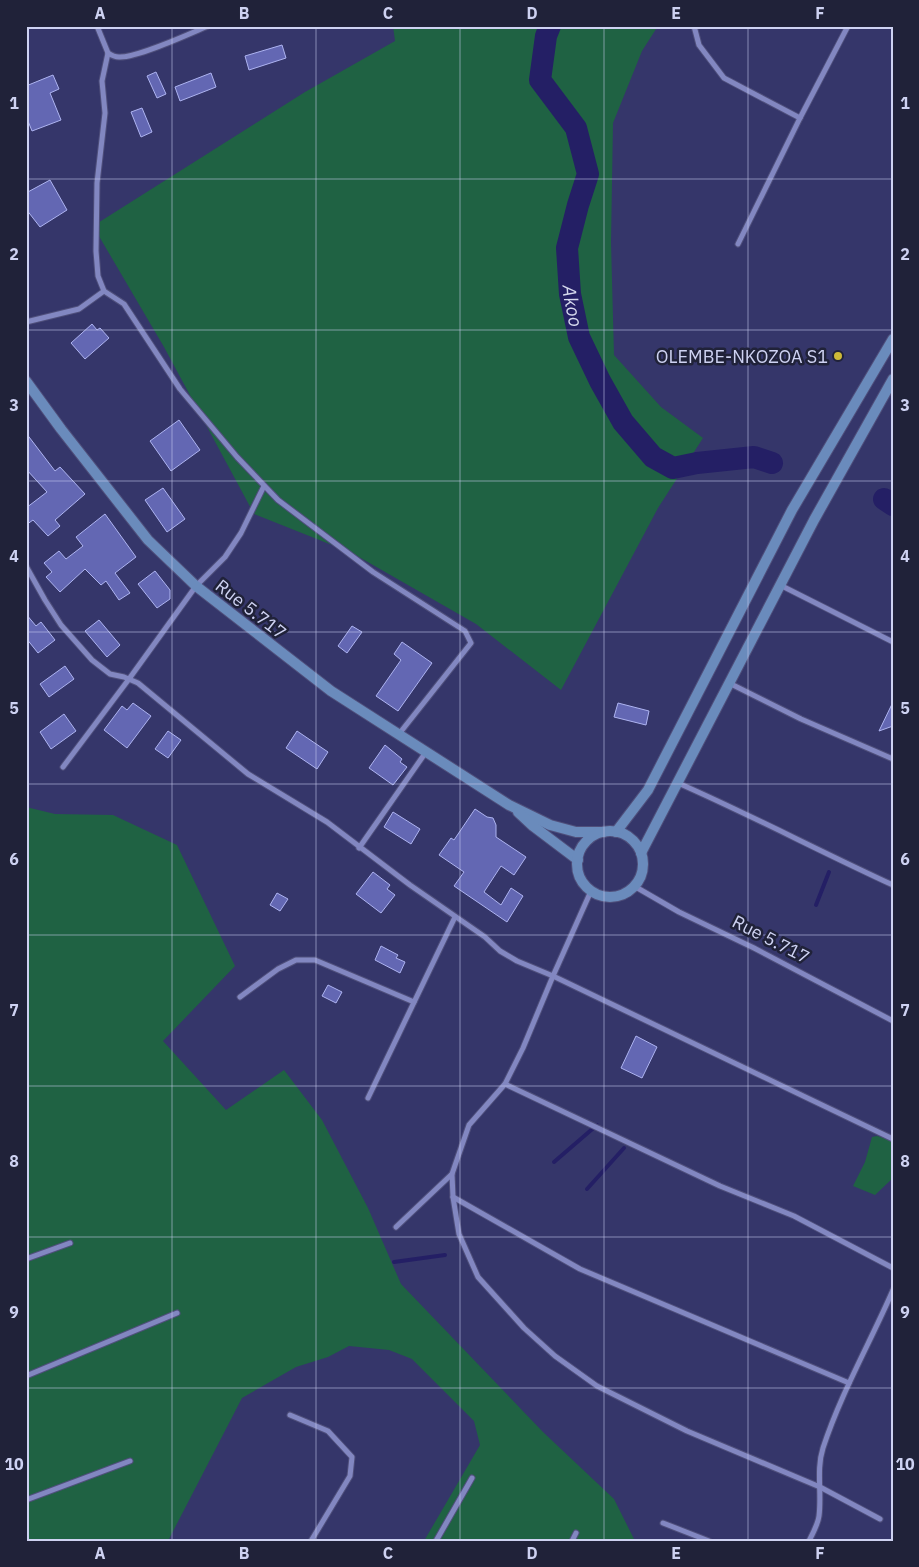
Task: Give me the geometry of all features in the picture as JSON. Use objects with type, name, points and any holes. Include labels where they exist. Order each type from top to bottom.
[{"type":"street","points":[[97,26],[108,54],[102,81],[105,113],[97,183],[96,251],[98,276],[104,291],[124,304],[180,389],[237,458],[278,500],[373,572],[465,632],[471,642],[399,734]]},
{"type":"street","points":[[108,54],[117,58],[127,57],[208,26]]},
{"type":"street","points":[[694,26],[699,45],[724,78],[800,118]]},
{"type":"street","points":[[738,244],[848,26]]},
{"type":"street","points":[[26,322],[79,309],[104,291]]},
{"type":"street","points":[[616,832],[648,790],[792,510],[893,340]]},
{"type":"street","points":[[641,853],[728,682],[814,520],[893,379]]},
{"type":"street","name":"Rue 5.717","points":[[26,380],[61,429],[148,540],[196,586],[331,691],[510,805],[550,825],[576,832],[604,832]]},
{"type":"street","points":[[63,767],[130,679],[196,586],[225,557],[241,533],[264,486]]},
{"type":"street","points":[[26,566],[61,625],[92,660],[110,674],[130,679],[138,684],[248,774],[327,822],[359,848],[485,937],[500,951],[517,961],[553,976],[893,1139]]},
{"type":"street","points":[[780,585],[893,642]]},
{"type":"street","points":[[728,682],[800,719],[893,759]]},
{"type":"street","points":[[359,848],[427,752]]},
{"type":"street","points":[[678,783],[893,885]]},
{"type":"street","name":"Rue 5.717","points":[[510,805],[533,826],[578,860]]},
{"type":"street","points":[[604,832],[616,832],[627,836],[635,843],[641,853],[642,870],[634,886],[627,892],[618,896],[600,896],[591,891],[580,878],[578,860],[580,850],[594,836],[604,832]]},
{"type":"street","name":"Rue 5.717","points":[[634,886],[680,912],[754,948],[893,1021]]},
{"type":"street","points":[[591,891],[523,1048],[505,1084],[469,1125],[452,1174],[453,1197],[459,1234],[478,1277],[524,1328],[555,1356],[597,1386],[696,1435],[820,1487],[880,1519]]},
{"type":"street","points":[[368,1098],[455,917]]},
{"type":"street","points":[[240,997],[278,969],[296,960],[315,960],[414,1002]]},
{"type":"street","points":[[505,1084],[720,1186],[794,1216],[893,1268]]},
{"type":"street","points":[[396,1227],[452,1174]]},
{"type":"street","points":[[453,1197],[580,1269],[849,1383]]},
{"type":"street","points":[[26,1260],[70,1243]]},
{"type":"street","points":[[809,1541],[819,1518],[819,1467],[823,1448],[849,1383],[893,1290]]},
{"type":"street","points":[[26,1376],[177,1312]]},
{"type":"street","points":[[290,1415],[328,1431],[352,1457],[350,1476],[311,1541]]},
{"type":"street","points":[[26,1500],[130,1461]]},
{"type":"street","points":[[436,1541],[472,1478]]},
{"type":"street","points":[[663,1523],[710,1541]]},
{"type":"street","points":[[572,1541],[576,1533]]},
{"type":"green space","points":[[393,26],[658,26],[642,51],[613,123],[611,242],[614,355],[661,407],[703,438],[658,508],[561,690],[476,624],[352,553],[254,514],[164,347],[93,226],[305,92],[395,41]]},
{"type":"green space","points":[[26,807],[55,814],[113,815],[177,845],[235,966],[163,1041],[226,1110],[284,1070],[322,1120],[368,1208],[401,1284],[543,1432],[614,1499],[635,1541],[424,1541],[480,1445],[474,1421],[412,1359],[389,1350],[349,1346],[328,1357],[296,1367],[242,1398],[168,1541],[26,1541]]},
{"type":"green space","points":[[877,1136],[893,1140],[893,1178],[875,1195],[853,1186],[865,1162],[872,1137]]},
{"type":"building","points":[[282,45],[286,58],[249,70],[245,56]]},
{"type":"building","points":[[156,72],[166,94],[157,98],[147,76]]},
{"type":"building","points":[[211,73],[216,87],[180,101],[175,87]]},
{"type":"building","points":[[53,75],[59,89],[50,93],[61,120],[32,131],[26,116],[26,86]]},
{"type":"building","points":[[142,108],[152,132],[141,137],[131,112]]},
{"type":"building","points":[[50,180],[67,210],[40,227],[26,209],[26,193]]},
{"type":"building","points":[[92,324],[97,330],[100,328],[109,338],[85,359],[71,343]]},
{"type":"building","points":[[179,420],[200,450],[171,471],[150,441]]},
{"type":"building","points":[[26,433],[55,471],[60,467],[85,494],[55,520],[60,526],[48,536],[33,520],[26,525],[26,508],[47,492],[26,469]]},
{"type":"building","points":[[163,488],[185,519],[167,532],[145,500]]},
{"type":"building","points":[[105,514],[136,557],[115,573],[130,593],[119,600],[106,581],[101,585],[85,569],[60,592],[46,577],[52,572],[44,563],[59,551],[66,559],[83,546],[76,537]]},
{"type":"building","points":[[155,571],[170,590],[170,599],[157,608],[138,584]]},
{"type":"building","points":[[26,614],[36,626],[41,622],[55,640],[38,653],[26,638]]},
{"type":"building","points":[[99,620],[120,645],[107,657],[85,631]]},
{"type":"building","points":[[352,626],[362,632],[347,653],[338,646]]},
{"type":"building","points":[[402,642],[432,663],[398,711],[376,696],[401,660],[394,654]]},
{"type":"building","points":[[65,666],[74,679],[49,697],[40,684]]},
{"type":"building","points":[[893,702],[893,726],[879,731]]},
{"type":"building","points":[[133,703],[151,716],[127,748],[104,730],[122,706],[127,710]]},
{"type":"building","points":[[618,703],[649,711],[646,725],[614,717]]},
{"type":"building","points":[[64,714],[76,731],[51,749],[40,732]]},
{"type":"building","points":[[168,731],[181,740],[168,758],[155,749]]},
{"type":"building","points":[[297,731],[328,752],[317,769],[286,748]]},
{"type":"building","points":[[385,745],[402,759],[400,762],[407,767],[393,785],[369,768]]},
{"type":"building","points":[[475,809],[487,817],[493,818],[496,825],[496,837],[526,857],[514,875],[501,866],[484,892],[501,905],[511,888],[523,896],[507,922],[454,886],[464,872],[439,855],[451,838],[454,840]]},
{"type":"building","points":[[393,812],[420,829],[411,844],[384,827]]},
{"type":"building","points":[[373,872],[390,885],[387,889],[395,895],[381,913],[356,894]]},
{"type":"building","points":[[277,893],[288,899],[280,911],[270,905]]},
{"type":"building","points":[[381,946],[398,955],[396,958],[405,962],[400,973],[375,960]]},
{"type":"building","points":[[328,985],[342,992],[336,1003],[322,996]]},
{"type":"building","points":[[636,1036],[657,1047],[642,1078],[621,1068]]},
{"type":"waterway","name":"Akoo","points":[[550,26],[546,36],[540,80],[576,128],[588,174],[567,248],[570,294],[579,337],[600,381],[623,422],[653,457],[673,468],[697,463],[754,457],[772,463]]},
{"type":"waterway","name":"Akoo","points":[[884,499],[893,505]]},
{"type":"waterway","points":[[816,905],[829,872]]},
{"type":"waterway","points":[[554,1162],[597,1125]]},
{"type":"waterway","points":[[587,1189],[624,1148]]},
{"type":"waterway","points":[[394,1262],[445,1255]]},
{"type":"place","name":"OLEMBE-NKOZOA S1","points":[[838,356]]}]
